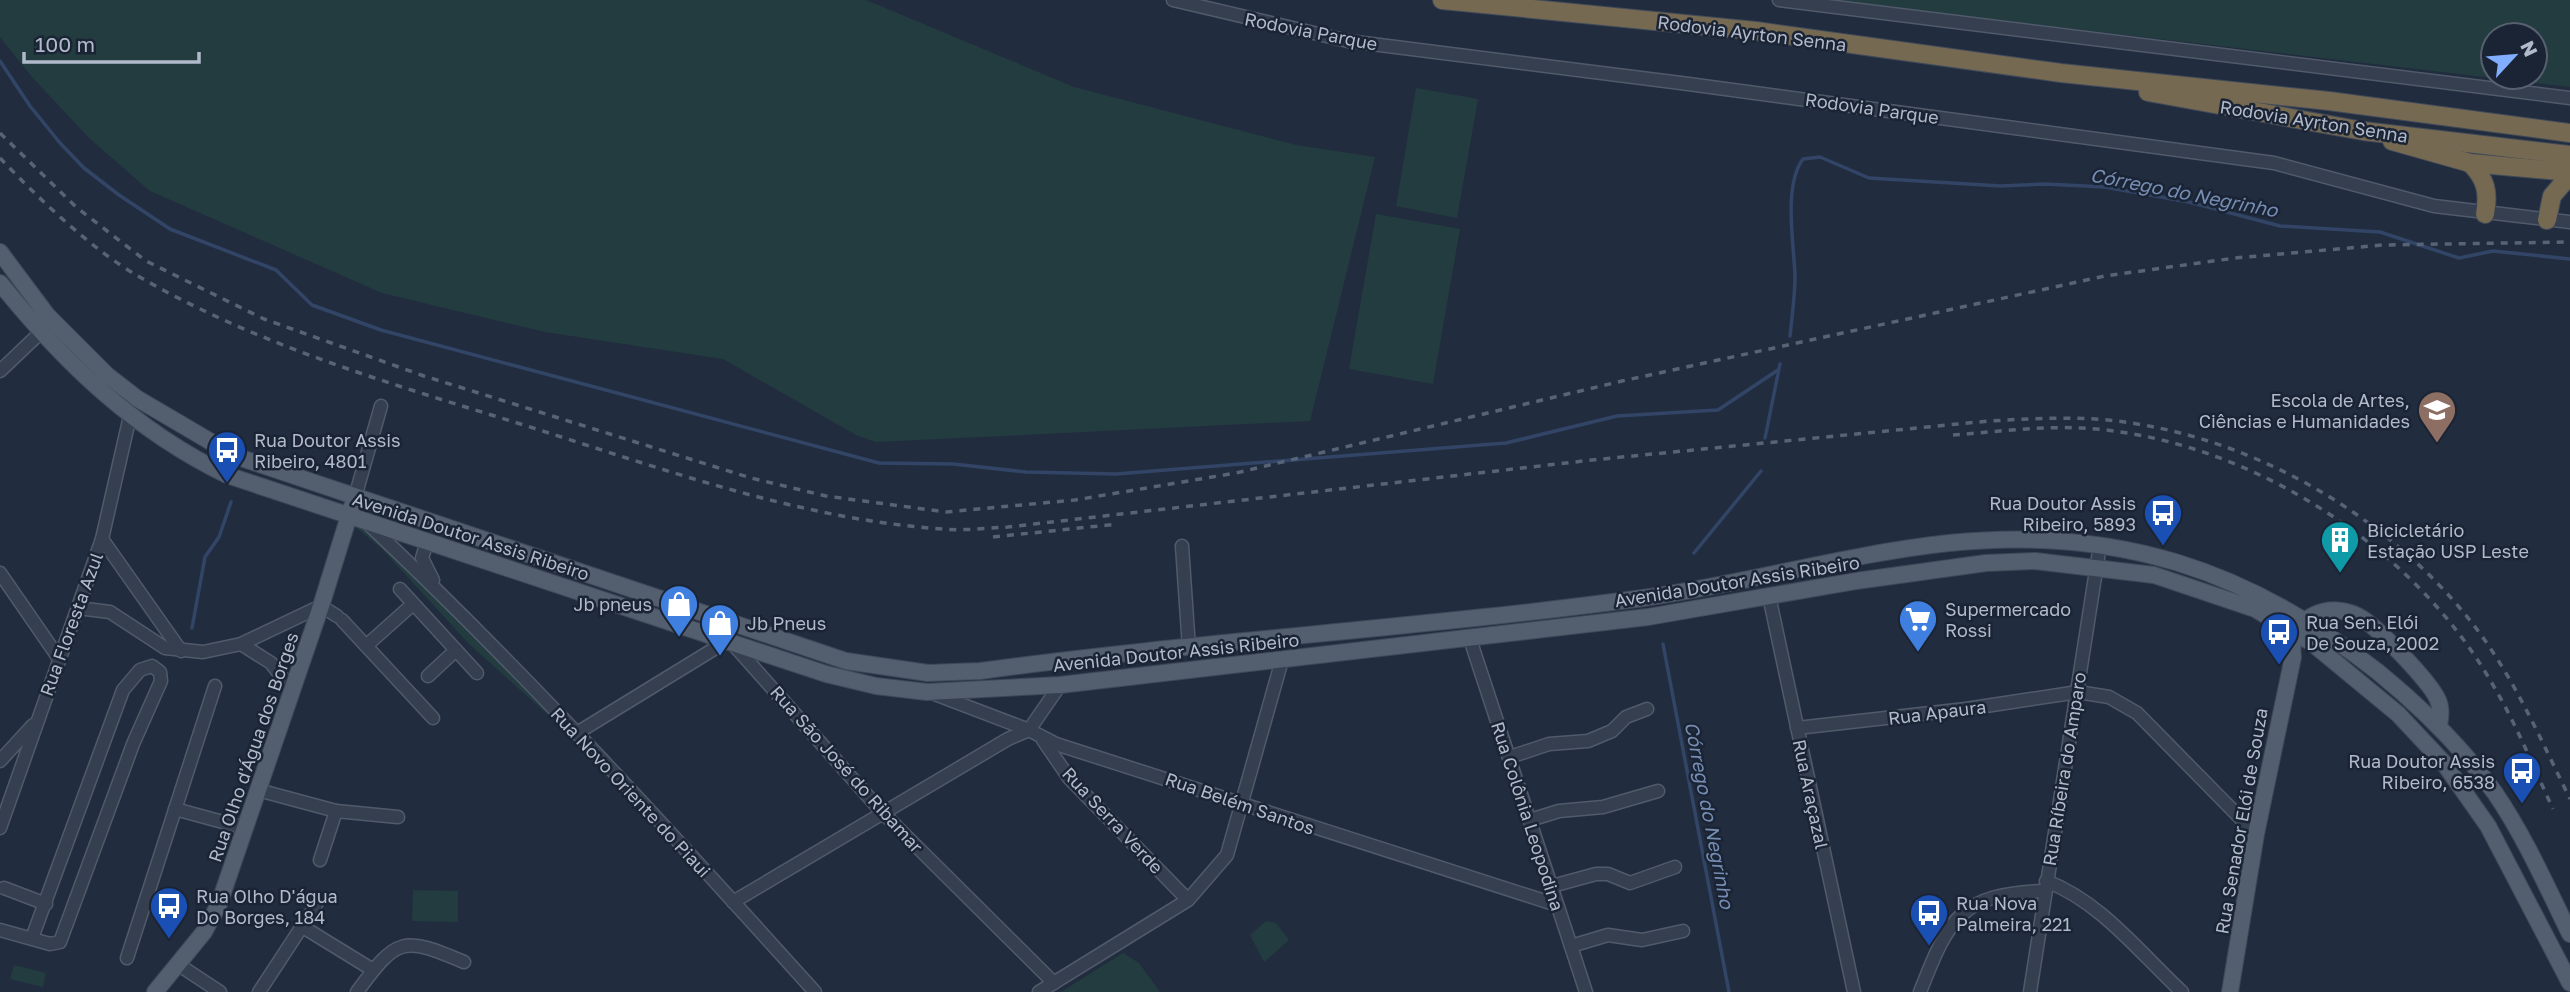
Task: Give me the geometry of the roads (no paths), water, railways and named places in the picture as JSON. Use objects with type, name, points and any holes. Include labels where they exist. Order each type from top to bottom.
[{"type":"highway","name":"Rodovia Ayrton Senna","points":[[1442,0],[1756,31],[2061,74],[2329,101],[2570,133]]},
{"type":"highway","name":"Rodovia Ayrton Senna","points":[[2061,74],[2193,102],[2362,131],[2570,155]]},
{"type":"highway","points":[[2362,131],[2470,163],[2570,174]]},
{"type":"highway","points":[[2470,163],[2485,180],[2485,214]]},
{"type":"highway","points":[[2547,220],[2552,195],[2570,174]]},
{"type":"main road","name":"Avenida Doutor Assis Ribeiro","points":[[0,252],[47,315],[107,375],[148,406],[235,456],[833,657],[892,670],[928,673],[980,671],[1647,598],[1944,544],[2056,540],[2100,545],[2193,566],[2260,594],[2305,619],[2368,664],[2439,725],[2508,814],[2570,934]]},
{"type":"main road","name":"Avenida Doutor Assis Ribeiro","points":[[0,283],[40,333],[130,416],[195,459],[227,475],[825,674],[927,692],[1060,685],[1470,639],[1648,617],[1986,563],[2035,561],[2096,566],[2154,575],[2198,587],[2255,609],[2312,643],[2410,726],[2443,762],[2488,826],[2570,983]]},
{"type":"main road","name":"Rua Olho d'Água dos Borges","points":[[155,992],[204,932],[219,904],[321,606],[356,518],[355,497]]},
{"type":"main road","points":[[2294,633],[2305,619],[2333,610],[2363,619],[2431,690],[2440,707],[2439,725],[2424,728],[2410,726]]},
{"type":"main road","name":"Rua Senador Elói de Souza","points":[[2230,992],[2256,834],[2293,657],[2294,633]]},
{"type":"main road","points":[[2293,657],[2312,643]]},
{"type":"street","name":"Rodovia Parque","points":[[1173,0],[1348,41],[2274,163],[2434,206],[2570,222]]},
{"type":"street","points":[[1779,0],[2570,98]]},
{"type":"street","points":[[0,371],[40,333]]},
{"type":"street","points":[[355,497],[381,406]]},
{"type":"street","name":"Rua Floresta Azul","points":[[0,828],[4,805],[102,539],[119,476],[130,416]]},
{"type":"street","name":"Rua Novo Oriente do Piaui","points":[[356,518],[443,595],[577,733],[815,992]]},
{"type":"street","points":[[102,539],[181,651]]},
{"type":"street","name":"Rua Novo Oriente do Piaui","points":[[427,542],[422,558],[443,595]]},
{"type":"street","name":"Rua Ríbeira do Amparo","points":[[2029,992],[2100,545]]},
{"type":"street","points":[[1182,546],[1189,648]]},
{"type":"street","points":[[0,573],[58,657]]},
{"type":"street","points":[[400,589],[477,673]]},
{"type":"street","name":"Rua Araçazal","points":[[1769,596],[1854,992]]},
{"type":"street","points":[[367,645],[413,604]]},
{"type":"street","points":[[78,608],[110,612],[152,642],[181,651],[203,652],[241,645],[321,606],[339,618],[367,645],[433,718]]},
{"type":"street","name":"Rua Colônia Leopodina","points":[[1470,639],[1586,992]]},
{"type":"street","points":[[577,733],[730,642]]},
{"type":"street","name":"Rua São José do Ribamar","points":[[730,642],[882,813],[1054,983]]},
{"type":"street","points":[[241,645],[271,663],[293,691]]},
{"type":"street","points":[[428,676],[456,650]]},
{"type":"street","points":[[1039,992],[1188,900],[1227,855],[1243,807],[1282,660]]},
{"type":"street","points":[[0,930],[55,944],[64,934],[133,744],[161,681],[160,672],[152,666],[140,670],[123,690],[32,938]]},
{"type":"street","points":[[733,902],[1008,739],[1035,734],[1060,685]]},
{"type":"street","points":[[127,958],[215,686]]},
{"type":"street","name":"Rua Belém Santos","points":[[927,692],[1035,734],[1185,784],[1243,807],[1557,905]]},
{"type":"street","name":"Rua Apaura","points":[[1797,728],[1966,709],[2078,692],[2109,697],[2132,709],[2256,834]]},
{"type":"street","points":[[1510,757],[1549,744],[1588,741],[1612,731],[1626,718],[1647,709]]},
{"type":"street","points":[[0,761],[37,721]]},
{"type":"street","name":"Rua Serra Verde","points":[[1035,734],[1069,778],[1188,900]]},
{"type":"street","points":[[258,790],[336,811],[398,817]]},
{"type":"street","points":[[1530,820],[1559,811],[1603,807],[1658,791]]},
{"type":"street","points":[[175,809],[245,828]]},
{"type":"street","points":[[320,860],[336,811]]},
{"type":"street","points":[[1552,886],[1596,874],[1608,874],[1630,883],[1675,867]]},
{"type":"street","points":[[1920,992],[1947,932],[1965,910],[1993,896],[2045,886],[2069,890],[2089,904],[2182,992]]},
{"type":"street","points":[[4,888],[46,904]]},
{"type":"street","points":[[260,992],[316,905]]},
{"type":"street","points":[[303,927],[373,970]]},
{"type":"street","points":[[1571,946],[1608,935],[1642,940],[1683,931]]},
{"type":"street","points":[[357,992],[373,970],[397,948],[409,944],[423,944],[464,962]]},
{"type":"street","points":[[179,965],[220,992]]},
{"type":"waterway","points":[[0,61],[30,106],[84,168],[170,229],[276,270],[312,305],[381,330],[879,463],[953,464],[1026,472],[1116,474],[1506,443],[1617,416],[1718,410],[1778,370]]},
{"type":"waterway","name":"Córrego do Negrinho","points":[[1790,336],[1795,284],[1791,216],[1793,184],[1803,159],[1820,157],[1869,178],[2001,186],[2045,184],[2105,187],[2189,202],[2280,226],[2380,232],[2459,258],[2493,251],[2570,259]]},
{"type":"waterway","name":"Córrego do Negrinho","points":[[1765,438],[1780,364]]},
{"type":"waterway","name":"Córrego do Negrinho","points":[[1694,553],[1761,471]]},
{"type":"waterway","points":[[192,628],[205,557],[219,537],[231,502]]},
{"type":"waterway","name":"Córrego do Negrinho","points":[[1663,644],[1729,992]]},
{"type":"railway","points":[[0,133],[76,207],[146,261],[264,319],[424,376],[751,478],[826,496],[946,512],[1075,500],[1236,473],[1622,381],[2105,276],[2235,258],[2383,245],[2570,242]]},
{"type":"railway","points":[[0,158],[66,222],[120,265],[184,301],[279,343],[378,379],[680,475],[836,515],[889,523],[950,530],[1008,527],[1592,460],[2007,420],[2095,419],[2149,426],[2202,439],[2254,458],[2304,482],[2352,511],[2396,545],[2436,582],[2472,623],[2501,664],[2526,708],[2570,799]]},
{"type":"railway","points":[[1953,435],[2065,428],[2141,435],[2201,451],[2260,475],[2316,505],[2368,542],[2415,584],[2456,630],[2499,696],[2553,809]]},
{"type":"railway","points":[[993,537],[1118,524]]},
{"type":"place","name":"Escola de Artes, Ciências e Humanidades","points":[[2437,444]]},
{"type":"place","name":"Rua Doutor Assis Ribeiro, 4801","points":[[227,484]]},
{"type":"place","name":"Rua Doutor Assis Ribeiro, 5893","points":[[2163,547]]},
{"type":"place","name":"Bicicletário Estação USP Leste","points":[[2340,574]]},
{"type":"place","name":"Jb pneus","points":[[679,638]]},
{"type":"place","name":"Supermercado Rossi","points":[[1918,653]]},
{"type":"place","name":"Jb Pneus","points":[[720,657]]},
{"type":"place","name":"Rua Sen. Elói De Souza, 2002","points":[[2279,666]]},
{"type":"place","name":"Rua Doutor Assis Ribeiro, 6538","points":[[2522,805]]},
{"type":"place","name":"Rua Olho D'água Do Borges, 184","points":[[169,940]]},
{"type":"place","name":"Rua Nova Palmeira, 221","points":[[1929,947]]}]
